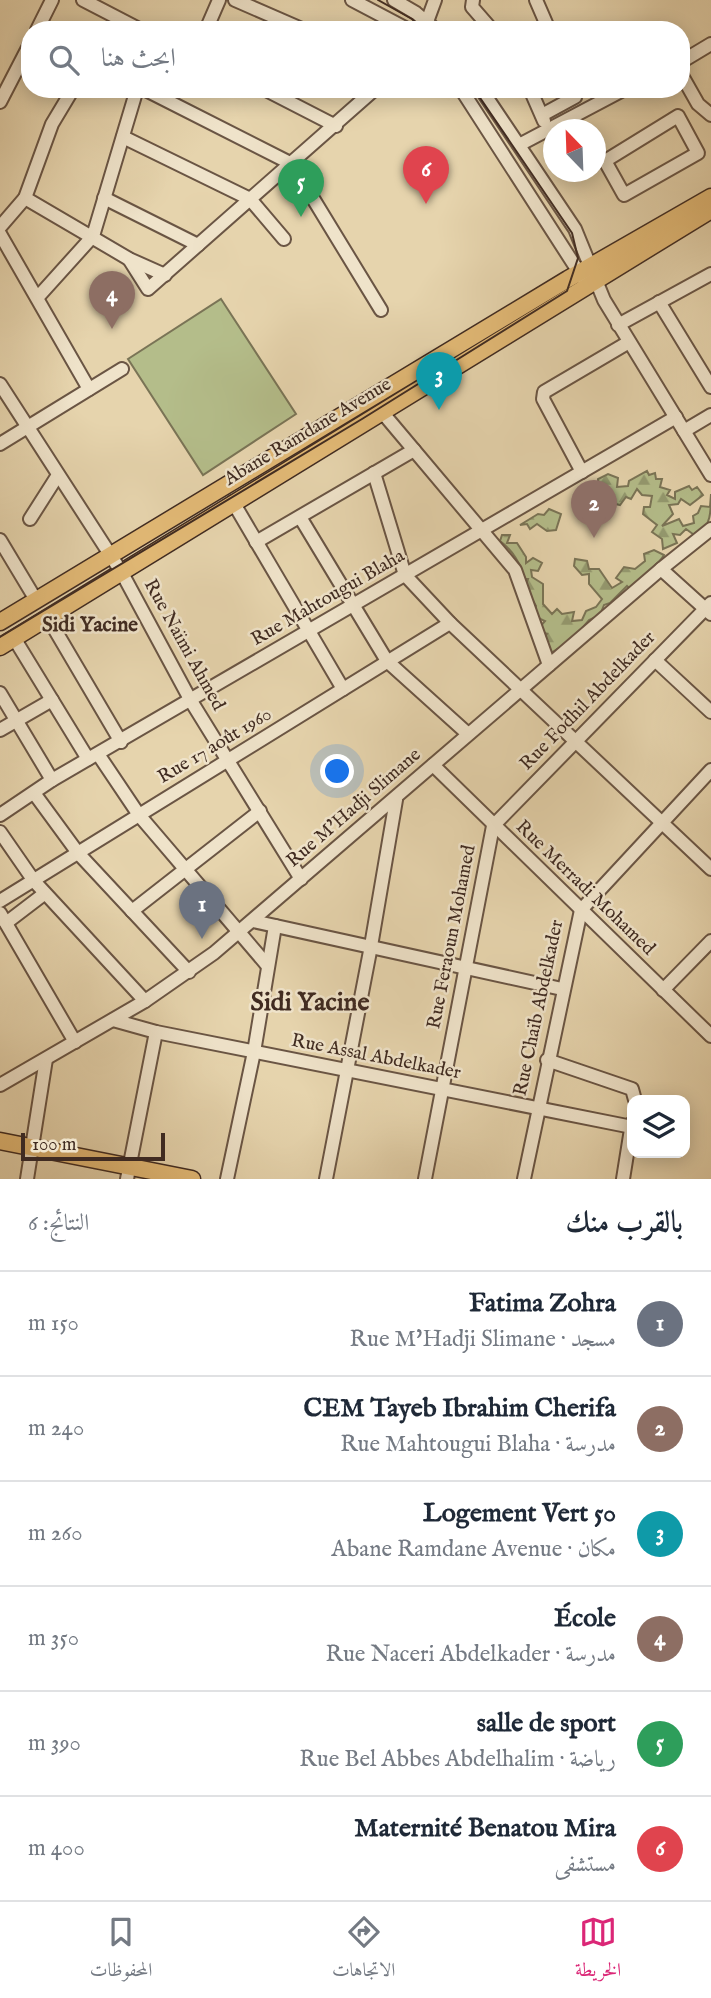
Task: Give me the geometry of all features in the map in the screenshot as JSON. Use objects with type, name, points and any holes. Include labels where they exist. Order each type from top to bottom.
[{"type":"main road","name":"Abane Ramdane Avenue","points":[[7,643],[382,412],[711,197]]},
{"type":"main road","name":"Abane Ramdane Avenue","points":[[1,619],[589,277],[711,210]]},
{"type":"main road","points":[[0,1141],[34,1147],[128,1173],[192,1179]]},
{"type":"street","points":[[42,21],[52,0]]},
{"type":"street","points":[[83,0],[124,21]]},
{"type":"street","points":[[210,21],[219,0]]},
{"type":"street","points":[[235,0],[283,21]]},
{"type":"street","points":[[352,0],[392,21]]},
{"type":"street","points":[[394,0],[421,21]]},
{"type":"street","points":[[430,21],[435,0]]},
{"type":"street","points":[[473,0],[472,9],[483,21]]},
{"type":"street","points":[[536,0],[545,21]]},
{"type":"street","points":[[690,57],[711,44]]},
{"type":"street","points":[[0,102],[5,79],[21,57]]},
{"type":"street","points":[[690,90],[698,104],[711,115]]},
{"type":"street","points":[[0,227],[25,198],[52,124],[68,98]]},
{"type":"street","points":[[38,297],[93,236],[134,98]]},
{"type":"street","points":[[162,98],[292,164],[381,310]]},
{"type":"street","points":[[282,98],[336,126]]},
{"type":"street","points":[[130,259],[146,289],[366,98]]},
{"type":"street","points":[[467,98],[604,300],[711,475]]},
{"type":"street","points":[[487,98],[576,229],[589,277]]},
{"type":"street","points":[[534,98],[543,119]]},
{"type":"street","points":[[542,115],[573,98]]},
{"type":"street","points":[[564,119],[607,98]]},
{"type":"street","points":[[678,116],[697,154],[624,195],[604,161],[678,116],[698,104]]},
{"type":"street","points":[[519,145],[543,130]]},
{"type":"street","points":[[122,137],[250,199],[284,239]]},
{"type":"street","points":[[25,198],[130,259],[165,275]]},
{"type":"street","points":[[104,198],[198,245]]},
{"type":"street","points":[[0,233],[89,389]]},
{"type":"street","points":[[618,325],[711,274]]},
{"type":"street","points":[[659,302],[711,387]]},
{"type":"street","points":[[582,472],[543,399],[544,392],[629,342]]},
{"type":"street","points":[[0,444],[122,369]]},
{"type":"street","name":"Rue Naïmi Ahmed","points":[[0,384],[122,573],[191,701],[301,879]]},
{"type":"street","points":[[382,412],[520,578],[549,665]]},
{"type":"street","points":[[684,431],[711,415]]},
{"type":"street","name":"Rue Mahtougui Blaha","points":[[0,815],[52,780],[676,417]]},
{"type":"street","points":[[256,542],[414,450]]},
{"type":"street","points":[[374,473],[405,575],[450,623],[711,869]]},
{"type":"street","points":[[30,519],[58,475]]},
{"type":"street","points":[[233,502],[343,689]]},
{"type":"street","points":[[300,517],[387,661],[468,733]]},
{"type":"street","name":"Rue M'Hadji Slimane","points":[[0,1085],[145,1001],[189,972],[396,800],[468,733],[711,529]]},
{"type":"street","points":[[0,540],[36,600]]},
{"type":"street","points":[[661,569],[709,609]]},
{"type":"street","name":"Rue Fodhil Abdelkader","points":[[493,826],[709,609]]},
{"type":"street","points":[[48,618],[121,742]]},
{"type":"street","name":"Rue 17 août 1960","points":[[0,901],[450,623]]},
{"type":"street","points":[[7,643],[139,815],[267,965]]},
{"type":"street","points":[[656,660],[711,712]]},
{"type":"street","points":[[0,693],[52,780]]},
{"type":"street","points":[[0,730],[52,700]]},
{"type":"street","name":"Rue Merradi Mohamed","points":[[433,765],[711,1036]]},
{"type":"street","name":"Rue Chaïb Abdelkader","points":[[524,1179],[562,989],[581,910],[661,822],[709,775]]},
{"type":"street","points":[[34,793],[78,853],[189,972]]},
{"type":"street","points":[[326,1179],[372,946],[396,800]]},
{"type":"street","points":[[132,911],[260,811]]},
{"type":"street","name":"Rue Feraoun Mohamed","points":[[425,1179],[493,826]]},
{"type":"street","points":[[0,832],[44,894],[145,1001]]},
{"type":"street","points":[[44,894],[3,918],[75,1042]]},
{"type":"street","points":[[253,920],[562,989]]},
{"type":"street","points":[[227,1179],[254,1052],[275,926]]},
{"type":"street","points":[[663,990],[711,941]]},
{"type":"street","name":"Rue Assal Abdelkader","points":[[113,1020],[156,1032],[537,1110],[627,1124]]},
{"type":"street","points":[[128,1173],[156,1032]]},
{"type":"street","points":[[27,1179],[46,1059]]},
{"type":"street","points":[[547,1060],[632,1089],[634,1095]]},
{"type":"street","points":[[623,1179],[627,1155]]},
{"type":"green space","points":[[221,299],[296,414],[203,475],[128,359]]},
{"type":"green space","points":[[647,471],[649,475],[655,473],[656,479],[662,479],[660,487],[670,490],[667,495],[675,499],[675,492],[689,486],[692,490],[697,487],[703,495],[690,505],[681,499],[678,504],[669,505],[673,514],[662,526],[679,519],[683,526],[694,523],[693,516],[701,506],[710,507],[711,494],[711,507],[709,518],[697,537],[686,529],[680,535],[673,534],[677,543],[663,549],[662,539],[652,532],[657,525],[643,514],[644,507],[650,507],[652,496],[642,495],[637,489],[631,499],[626,497],[620,505],[608,502],[613,499],[611,494],[599,491],[598,479],[608,474],[618,478],[617,487],[628,486],[629,481]]},
{"type":"green space","points":[[549,509],[561,514],[556,530],[547,531],[537,524],[530,529],[527,524],[520,525],[538,514],[544,515]]},
{"type":"green space","points":[[502,535],[510,535],[507,543],[517,543],[526,557],[526,563],[533,558],[542,563],[538,571],[531,570],[532,577],[543,584],[543,604],[552,614],[557,609],[562,614],[574,612],[572,621],[582,620],[586,611],[596,607],[602,599],[589,584],[589,574],[582,575],[574,566],[575,559],[587,561],[589,569],[599,569],[612,588],[622,582],[616,578],[624,567],[635,569],[645,561],[644,554],[654,550],[664,555],[654,568],[630,589],[627,586],[610,603],[604,605],[600,615],[589,620],[573,639],[551,653],[543,637],[547,634],[538,629],[545,621],[534,616],[536,606],[525,587],[528,579],[523,579],[516,558],[500,541]]},
{"type":"tram line","points":[[378,0],[414,21]]},
{"type":"tram line","points":[[0,637],[362,419],[567,291],[578,258],[572,233],[480,98]]},
{"type":"place","name":"Maternité Benatou Mira","points":[[426,204]]},
{"type":"place","name":"salle de sport","points":[[301,217]]},
{"type":"place","name":"École","points":[[112,329]]},
{"type":"place","name":"50 Logement Vert","points":[[439,410]]},
{"type":"place","name":"CEM Tayeb Ibrahim Cherifa","points":[[594,538]]},
{"type":"place","name":"Fatima Zohra","points":[[202,939]]},
{"type":"district","name":"Sidi Yacine","points":[[90,625]]},
{"type":"district","name":"Sidi Yacine","points":[[310,1002]]}]
